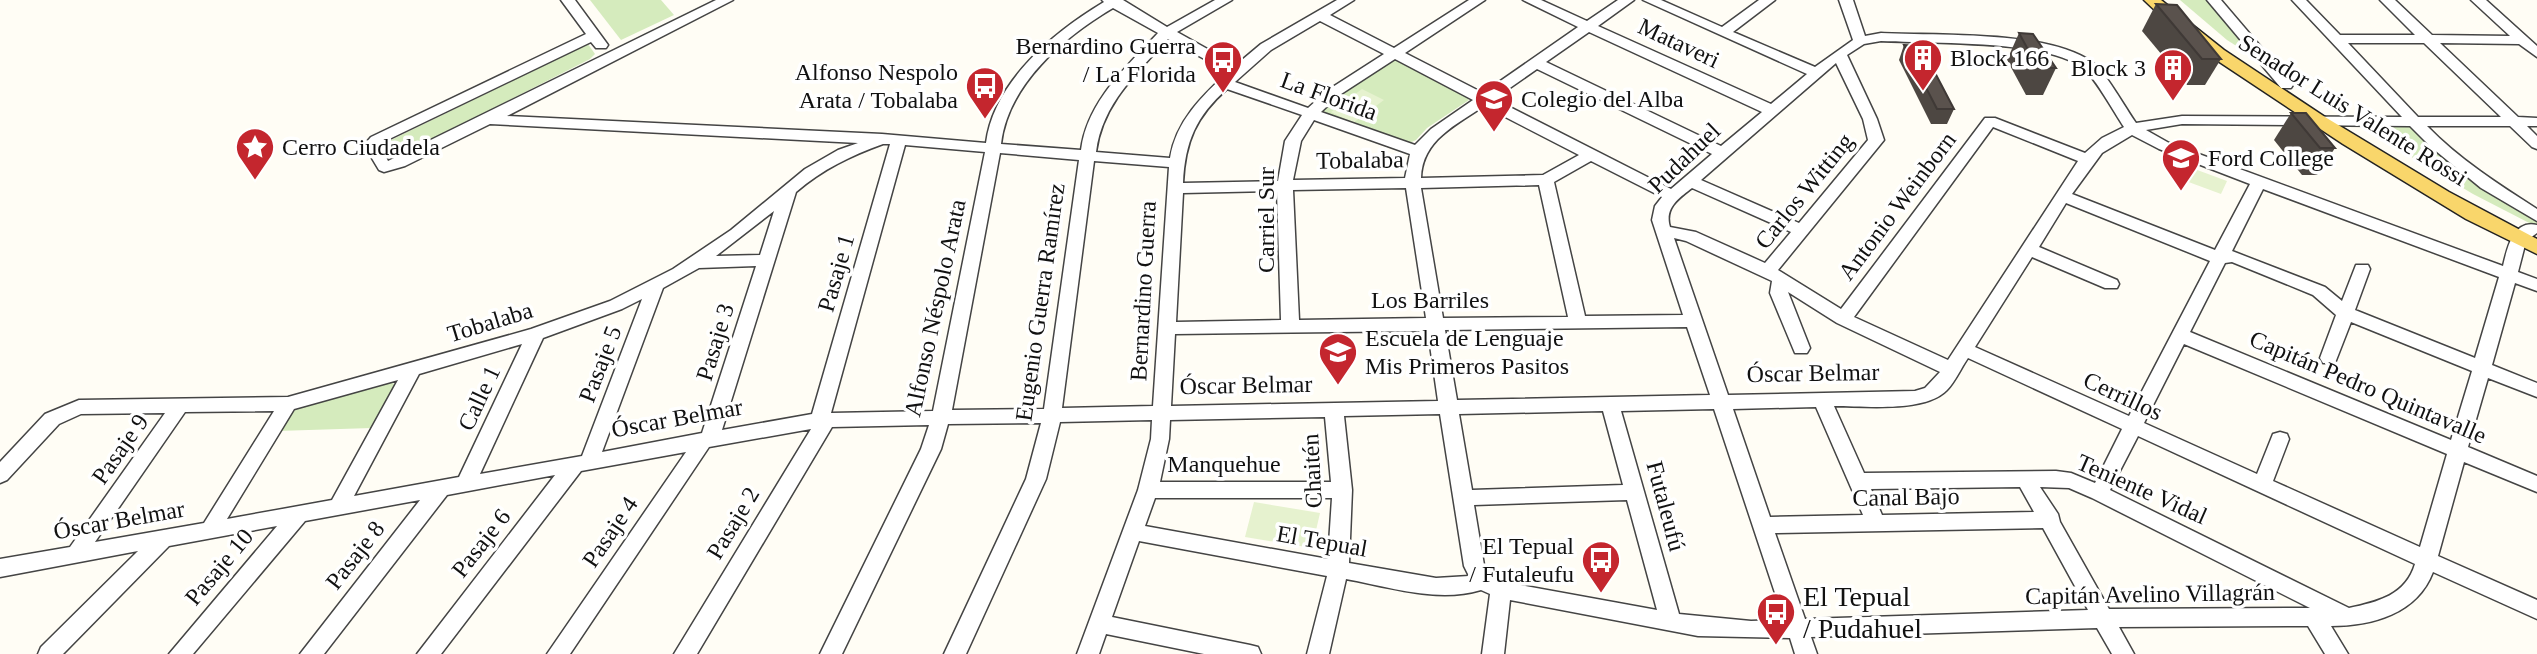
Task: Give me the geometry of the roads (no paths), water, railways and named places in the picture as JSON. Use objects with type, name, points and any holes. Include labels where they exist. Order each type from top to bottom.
[{"type":"main road","name":"Senador Luis Valente Rossi","points":[[2152,0],[2214,52],[2319,121],[2531,229]]},
{"type":"main road","name":"Senador Luis Valente Rossi","points":[[2169,0],[2231,50],[2286,85],[2449,184],[2531,229],[2537,247]]},
{"type":"street","points":[[568,0],[610,56]]},
{"type":"street","points":[[594,35],[376,140],[372,145],[384,167],[487,119],[610,56],[691,10],[726,0]]},
{"type":"street","name":"Eugenio Guerra Ramírez","points":[[955,654],[1036,480],[1052,415],[1091,131],[1116,87],[1167,32],[1225,0]]},
{"type":"street","name":"Bernardino Guerra","points":[[1088,654],[1148,490],[1158,453],[1163,413],[1177,163],[1186,128],[1197,111],[1236,71],[1266,47],[1347,0]]},
{"type":"street","name":"Carriel Sur","points":[[1290,325],[1284,186],[1287,158],[1293,141],[1311,113],[1333,93],[1478,0]]},
{"type":"street","name":"Mataveri","points":[[1530,0],[1771,110]]},
{"type":"street","points":[[1493,654],[1492,586],[1474,566],[1412,168],[1417,152],[1436,132],[1627,0]]},
{"type":"street","points":[[1650,0],[1816,73]]},
{"type":"street","points":[[1724,32],[1768,0]]},
{"type":"street","points":[[1846,0],[1860,41]]},
{"type":"street","points":[[2214,0],[2286,85]]},
{"type":"street","points":[[2299,0],[2413,121],[2531,229]]},
{"type":"street","points":[[2387,0],[2431,39],[2537,144]]},
{"type":"street","points":[[2478,0],[2530,38],[2537,53]]},
{"type":"street","points":[[1113,1],[1236,71]]},
{"type":"street","name":"Alfonso Néspolo Arata","points":[[831,654],[925,466],[941,418],[996,125],[1035,64],[1070,31],[1113,1]]},
{"type":"street","points":[[1321,16],[1484,99],[1588,156],[1672,196]]},
{"type":"street","name":"Pudahuel","points":[[1806,654],[1664,231],[1661,212],[1672,196],[1771,110],[1839,54],[1860,41],[1895,37],[2026,44],[2055,49],[2089,66],[2133,129]]},
{"type":"street","points":[[2335,39],[2530,38]]},
{"type":"street","name":"Carlos Witting","points":[[1775,274],[1801,230],[1876,140],[1870,119],[1839,54]]},
{"type":"street","points":[[1536,63],[1722,153]]},
{"type":"street","name":"La Florida","points":[[1225,83],[1417,152]]},
{"type":"street","name":"Tobalaba","points":[[487,119],[891,140],[1177,163]]},
{"type":"street","name":"Óscar Belmar","points":[[9,566],[823,420],[1924,396],[1937,389],[1951,369],[2087,159],[2104,142],[2133,129],[2182,120],[2537,122]]},
{"type":"street","name":"Antonio Weinborn","points":[[1843,319],[1990,121],[2087,159]]},
{"type":"street","points":[[2133,129],[2164,146],[2258,183],[2537,285]]},
{"type":"street","name":"Tobalaba","points":[[0,475],[52,419],[79,407],[288,404],[536,334],[596,313],[698,262],[737,234],[810,172],[830,160],[891,140]]},
{"type":"street","name":"Pasaje 1","points":[[823,420],[891,140]]},
{"type":"street","points":[[1578,324],[1548,200],[1546,180],[1588,156]]},
{"type":"street","name":"Tobalaba","points":[[1175,188],[1546,180]]},
{"type":"street","points":[[1690,181],[1801,230]]},
{"type":"street","points":[[2099,493],[2258,183]]},
{"type":"street","name":"Pasaje 3","points":[[707,439],[788,190]]},
{"type":"street","points":[[2063,196],[2219,258],[2233,256],[2319,291],[2345,313],[2537,390]]},
{"type":"street","name":"Capitán Avelino Villagrán","points":[[1492,586],[1671,622],[1723,629],[2104,619],[2314,618],[2347,617],[2374,612],[2406,597],[2418,583],[2427,561],[2508,275],[2531,229]]},
{"type":"street","points":[[1664,231],[1690,236],[1775,274],[1843,319],[1951,369]]},
{"type":"street","points":[[2029,249],[2110,284]]},
{"type":"street","points":[[698,262],[766,260]]},
{"type":"street","points":[[2329,358],[2362,269]]},
{"type":"street","points":[[1775,274],[1779,293],[1801,348]]},
{"type":"street","name":"Pasaje 5","points":[[582,462],[656,285]]},
{"type":"street","name":"Los Barriles","points":[[1166,328],[1694,321]]},
{"type":"street","name":"Calle 1","points":[[466,483],[536,334]]},
{"type":"street","name":"Capitán Pedro Quintavalle","points":[[2180,335],[2537,484]]},
{"type":"street","name":"Cerrillos","points":[[1964,349],[2537,610]]},
{"type":"street","points":[[338,507],[412,370]]},
{"type":"street","points":[[1822,400],[1876,523]]},
{"type":"street","points":[[209,530],[288,404]]},
{"type":"street","name":"Futaleufú","points":[[1610,404],[1671,622]]},
{"type":"street","name":"Pasaje 9","points":[[76,554],[180,405]]},
{"type":"street","name":"Chaitén","points":[[1318,654],[1338,571],[1342,490],[1334,410]]},
{"type":"street","name":"Pasaje 2","points":[[685,654],[823,420]]},
{"type":"street","name":"Pasaje 4","points":[[558,654],[707,439]]},
{"type":"street","points":[[2262,485],[2280,439]]},
{"type":"street","name":"Pasaje 6","points":[[428,654],[582,462]]},
{"type":"street","points":[[2025,478],[2051,520],[2123,654]]},
{"type":"street","name":"Teniente Vidal","points":[[1857,481],[2025,478],[2071,481],[2347,617]]},
{"type":"street","name":"Pasaje 8","points":[[311,654],[441,488]]},
{"type":"street","name":"Manquehue","points":[[1148,490],[1342,490]]},
{"type":"street","points":[[1463,498],[1636,492]]},
{"type":"street","name":"Pasaje 10","points":[[180,654],[299,514]]},
{"type":"street","name":"Canal Bajo","points":[[1763,526],[2051,520]]},
{"type":"street","name":"El Tepual","points":[[1132,532],[1436,587],[1492,586]]},
{"type":"street","points":[[49,654],[163,538]]},
{"type":"street","points":[[0,583],[9,566]]},
{"type":"street","points":[[2314,618],[2337,654]]},
{"type":"street","points":[[1099,624],[1250,654]]},
{"type":"place","name":"Block 166","points":[[1923,92]]},
{"type":"place","name":"Bernardino Guerra / La Florida","points":[[1223,94]]},
{"type":"place","name":"Block 3","points":[[2173,102]]},
{"type":"place","name":"Alfonso Nespolo Arata / Tobalaba","points":[[985,120]]},
{"type":"place","name":"Colegio del Alba","points":[[1494,133]]},
{"type":"place","name":"Cerro Ciudadela","points":[[255,181]]},
{"type":"place","name":"Ford College","points":[[2181,192]]},
{"type":"place","name":"Escuela de Lenguaje Mis Primeros Pasitos","points":[[1338,386]]},
{"type":"place","name":"El Tepual / Futaleufu","points":[[1601,594]]},
{"type":"place","name":"El Tepual / Pudahuel","points":[[1776,646]]}]
